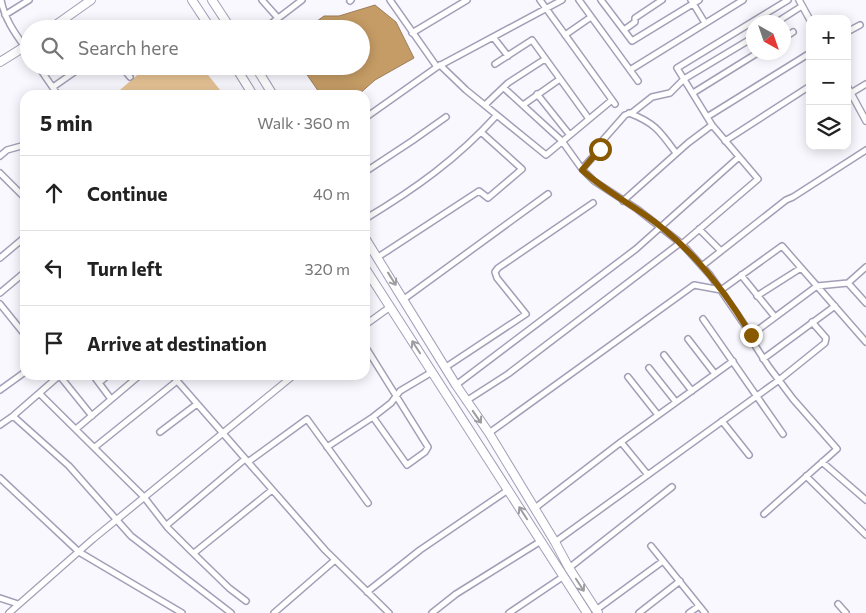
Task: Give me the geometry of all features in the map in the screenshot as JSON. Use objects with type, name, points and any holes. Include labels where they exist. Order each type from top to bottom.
[{"type":"main road","points":[[63,20],[91,0]]},
{"type":"main road","points":[[192,0],[204,20]]},
{"type":"main road","points":[[212,0],[225,20]]},
{"type":"main road","points":[[0,62],[20,52]]},
{"type":"main road","points":[[241,75],[250,90]]},
{"type":"main road","points":[[261,75],[270,90]]},
{"type":"main road","points":[[370,245],[466,401],[489,433],[597,612]]},
{"type":"main road","points":[[370,276],[588,613]]},
{"type":"street","points":[[1,0],[3,12],[14,33],[20,40]]},
{"type":"street","points":[[3,12],[30,0]]},
{"type":"street","points":[[262,0],[278,18]]},
{"type":"street","points":[[275,20],[302,0]]},
{"type":"street","points":[[390,0],[412,33],[438,66],[496,116],[546,155],[569,134],[613,102],[540,0]]},
{"type":"street","points":[[412,33],[468,0]]},
{"type":"street","points":[[370,114],[438,66],[562,0]]},
{"type":"street","points":[[579,0],[638,81]]},
{"type":"street","points":[[601,0],[632,41],[692,2],[700,0]]},
{"type":"street","points":[[624,30],[636,22],[634,18],[662,0]]},
{"type":"street","points":[[630,70],[743,0]]},
{"type":"street","points":[[466,401],[508,374],[681,243],[758,179],[712,125],[678,68],[788,0]]},
{"type":"street","points":[[799,0],[807,15]]},
{"type":"street","points":[[692,2],[705,23]]},
{"type":"street","points":[[788,15],[802,6]]},
{"type":"street","points":[[565,35],[591,17]]},
{"type":"street","points":[[851,30],[860,25]]},
{"type":"street","points":[[493,37],[508,56]]},
{"type":"street","points":[[495,64],[532,40],[590,119]]},
{"type":"street","points":[[582,170],[600,149],[603,140],[624,116],[652,97],[670,93],[684,79],[746,42]]},
{"type":"street","points":[[708,117],[806,56]]},
{"type":"street","points":[[485,105],[504,88],[545,59]]},
{"type":"street","points":[[693,93],[746,60]]},
{"type":"street","points":[[44,75],[55,90]]},
{"type":"street","points":[[53,87],[70,75]]},
{"type":"street","points":[[523,105],[560,79]]},
{"type":"street","points":[[866,84],[851,93],[866,121]]},
{"type":"street","points":[[504,88],[562,141],[582,170],[594,181],[681,243],[721,290],[751,335],[763,359],[836,449],[764,514]]},
{"type":"street","points":[[725,140],[806,89]]},
{"type":"street","points":[[537,94],[569,134]]},
{"type":"street","points":[[629,113],[651,123],[662,134],[676,154]]},
{"type":"street","points":[[370,217],[424,181],[458,155],[496,116]]},
{"type":"street","points":[[370,169],[446,117]]},
{"type":"street","points":[[623,201],[712,125]]},
{"type":"street","points":[[378,257],[479,191],[488,198],[522,169],[481,132]]},
{"type":"street","points":[[0,156],[7,150],[20,146]]},
{"type":"street","points":[[702,266],[786,200],[866,150]]},
{"type":"street","points":[[456,385],[611,269],[739,157]]},
{"type":"street","points":[[0,173],[20,193]]},
{"type":"street","points":[[404,299],[548,194]]},
{"type":"street","points":[[446,367],[526,314],[497,278],[496,272],[498,268],[593,203]]},
{"type":"street","points":[[699,229],[721,251]]},
{"type":"street","points":[[0,258],[20,241]]},
{"type":"street","points":[[489,433],[694,285],[721,290],[782,246],[866,342]]},
{"type":"street","points":[[751,335],[817,286],[848,283],[866,266]]},
{"type":"street","points":[[758,296],[801,268]]},
{"type":"street","points":[[0,293],[20,276]]},
{"type":"street","points":[[741,276],[775,318]]},
{"type":"street","points":[[848,283],[866,303]]},
{"type":"street","points":[[0,304],[20,329]]},
{"type":"street","points":[[763,359],[835,306]]},
{"type":"street","points":[[370,321],[390,307]]},
{"type":"street","points":[[703,319],[783,434]]},
{"type":"street","points":[[555,542],[779,380],[825,343],[826,338],[812,322]]},
{"type":"street","points":[[688,339],[715,374]]},
{"type":"street","points":[[370,354],[428,447],[425,452],[407,465],[373,417]]},
{"type":"street","points":[[664,355],[692,391]]},
{"type":"street","points":[[535,508],[620,442],[733,361]]},
{"type":"street","points":[[650,368],[676,402]]},
{"type":"street","points":[[327,447],[373,417],[413,382],[432,372]]},
{"type":"street","points":[[0,390],[20,376]]},
{"type":"street","points":[[628,377],[658,415]]},
{"type":"street","points":[[0,425],[55,380]]},
{"type":"street","points":[[64,380],[92,416]]},
{"type":"street","points":[[102,380],[100,382],[111,399]]},
{"type":"street","points":[[76,429],[134,380]]},
{"type":"street","points":[[9,613],[116,520],[288,380]]},
{"type":"street","points":[[95,447],[177,381],[335,560],[389,613]]},
{"type":"street","points":[[40,394],[144,497],[168,528],[246,601]]},
{"type":"street","points":[[160,432],[197,404]]},
{"type":"street","points":[[13,416],[69,466],[132,536],[231,613]]},
{"type":"street","points":[[168,524],[246,460],[307,418],[368,504]]},
{"type":"street","points":[[722,421],[749,455]]},
{"type":"street","points":[[620,442],[648,475]]},
{"type":"street","points":[[822,462],[866,500]]},
{"type":"street","points":[[806,476],[866,535]]},
{"type":"street","points":[[0,478],[79,552],[182,613]]},
{"type":"street","points":[[569,568],[672,487]]},
{"type":"street","points":[[194,553],[272,490]]},
{"type":"street","points":[[367,592],[420,550],[508,490]]},
{"type":"street","points":[[432,613],[456,594],[541,541]]},
{"type":"street","points":[[651,546],[705,613]]},
{"type":"street","points":[[274,613],[335,560]]},
{"type":"street","points":[[597,612],[663,561]]},
{"type":"street","points":[[510,613],[564,576]]},
{"type":"street","points":[[639,613],[680,581]]},
{"type":"street","points":[[0,598],[18,604]]},
{"type":"street","points":[[838,604],[846,613]]},
{"type":"street","points":[[688,613],[698,606]]},
{"type":"shaded area","points":[[375,5],[396,22],[414,58],[375,80],[364,90],[318,90],[307,75],[370,75],[370,20],[318,20],[324,16],[339,16]]},
{"type":"shaded area","points":[[137,75],[208,75],[220,90],[120,90]]},
{"type":"route","points":[[600,149],[582,170],[594,181],[637,209],[682,244],[710,275],[751,335]]}]
